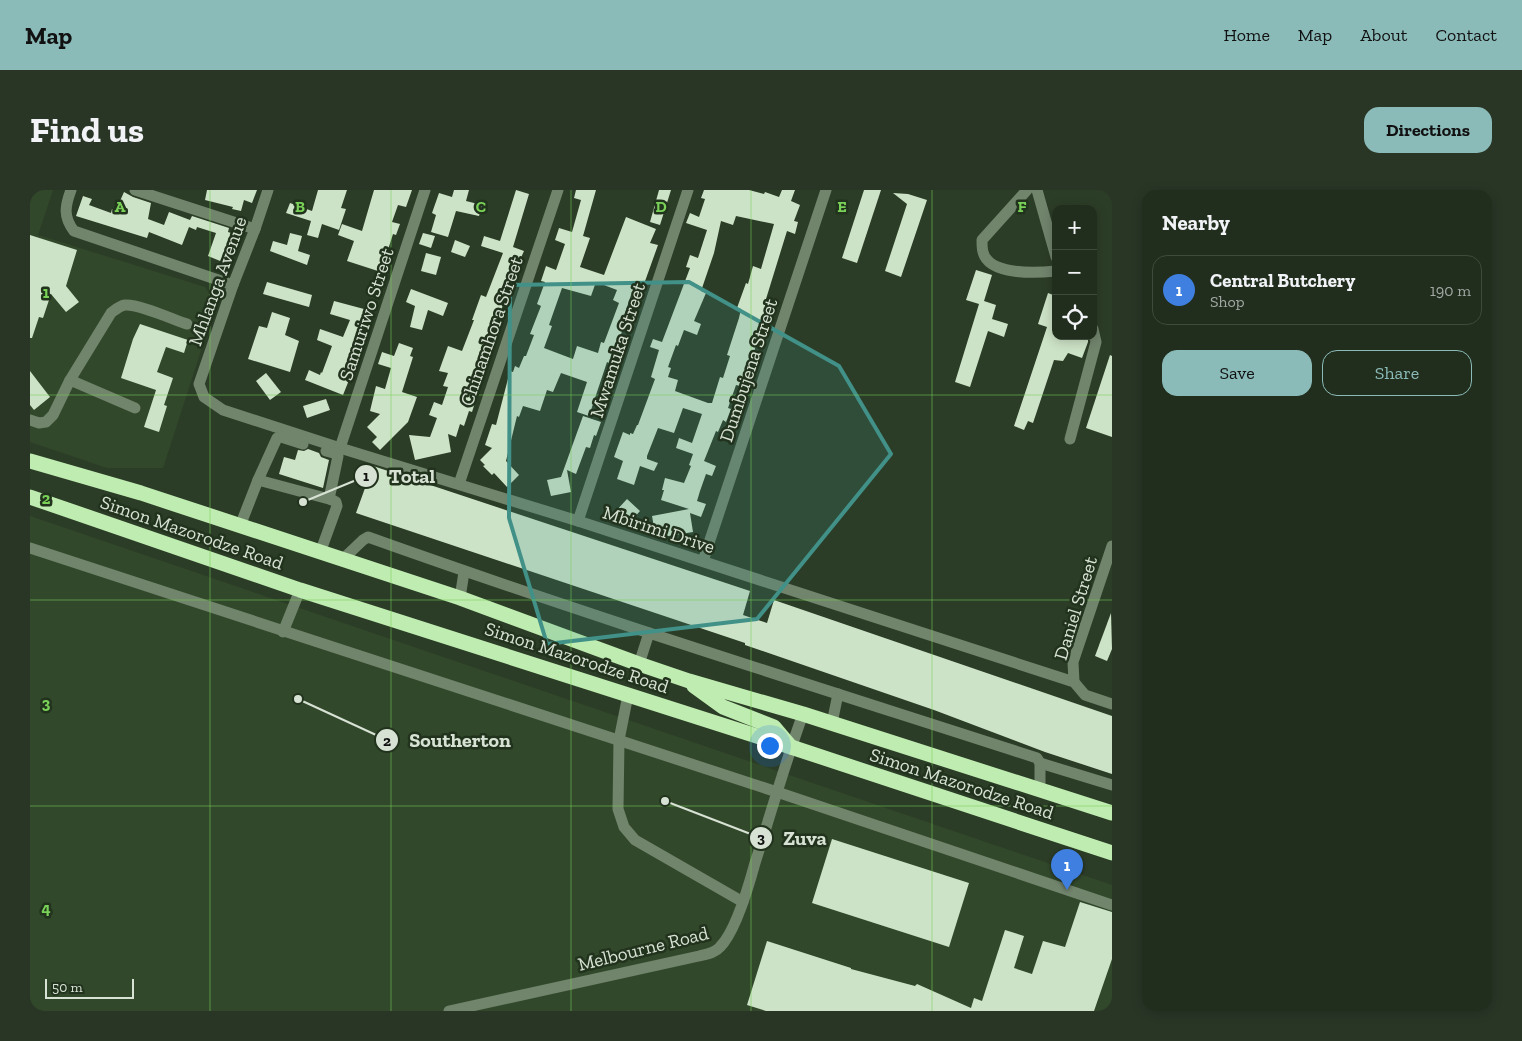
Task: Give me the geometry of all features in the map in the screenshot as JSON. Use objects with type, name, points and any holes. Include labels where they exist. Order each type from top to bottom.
[{"type":"highway","name":"Simon Mazorodze Road","points":[[30,460],[141,493],[460,598],[689,681],[832,723],[1112,813]]},
{"type":"highway","name":"Simon Mazorodze Road","points":[[30,497],[300,590],[791,747],[1112,853]]},
{"type":"highway","points":[[689,681],[706,696],[723,707],[774,727],[791,747]]},
{"type":"street","points":[[71,190],[66,204],[66,215],[68,223],[74,231],[233,285]]},
{"type":"street","points":[[135,190],[255,229]]},
{"type":"street","name":"Mhlanga Avenue","points":[[200,384],[233,285],[268,190]]},
{"type":"street","name":"Samuriwo Street","points":[[340,448],[425,190]]},
{"type":"street","name":"Chinamhora Street","points":[[458,484],[558,190]]},
{"type":"street","name":"Mwamuka Street","points":[[578,521],[688,190]]},
{"type":"street","name":"Dumbujena Street","points":[[703,561],[826,190]]},
{"type":"street","points":[[1027,190],[982,240],[983,254],[992,263],[1009,271],[1052,272]]},
{"type":"street","points":[[1037,190],[1054,250]]},
{"type":"street","points":[[30,420],[39,423],[50,419],[70,380],[110,313],[118,307],[124,305],[135,306],[187,324]]},
{"type":"street","points":[[1070,439],[1096,340]]},
{"type":"street","points":[[70,380],[135,408]]},
{"type":"street","name":"Mbirimi Drive","points":[[200,384],[204,397],[223,410],[578,521],[1074,682],[1085,695],[1112,704]]},
{"type":"street","points":[[240,526],[277,438],[281,437],[337,454],[330,499]]},
{"type":"street","points":[[258,480],[336,502],[338,506],[320,553]]},
{"type":"street","points":[[342,560],[363,540],[368,538],[649,633],[1037,758],[1040,763],[1040,790]]},
{"type":"street","name":"Daniel Street","points":[[1074,682],[1073,662],[1108,572],[1112,546]]},
{"type":"street","points":[[30,548],[778,792],[1112,904]]},
{"type":"street","points":[[460,598],[464,572]]},
{"type":"street","points":[[283,632],[300,590]]},
{"type":"street","points":[[639,664],[649,633]]},
{"type":"street","points":[[832,723],[838,694]]},
{"type":"street","points":[[628,695],[619,740],[618,809],[624,827],[635,840],[743,902]]},
{"type":"street","name":"Melbourne Road","points":[[449,1011],[713,952],[720,948],[743,902],[803,714]]},
{"type":"street","points":[[1040,763],[1112,785]]},
{"type":"highlighted area","points":[[689,282],[839,366],[891,454],[757,619],[547,644],[509,518],[510,285]]},
{"type":"shaded area","points":[[30,190],[53,190],[38,235],[205,287],[216,304],[163,468],[107,468],[30,442]]},
{"type":"shaded area","points":[[30,516],[1112,885],[1112,1011],[30,1011]]},
{"type":"building","points":[[207,190],[257,190],[252,203],[244,200],[241,211],[205,200]]},
{"type":"building","points":[[318,190],[347,190],[341,208],[346,209],[339,230],[322,224],[318,238],[307,235],[311,221],[286,213],[290,203],[312,211]]},
{"type":"building","points":[[374,190],[412,190],[406,207],[398,205],[392,222],[400,224],[396,235],[393,234],[381,272],[347,261],[354,241],[338,235],[342,224],[362,231]]},
{"type":"building","points":[[454,190],[469,190],[466,201],[482,205],[479,216],[456,211],[448,237],[431,232],[436,215],[432,213],[439,193],[452,197]]},
{"type":"building","points":[[516,190],[529,194],[513,247],[524,251],[519,262],[515,261],[508,278],[517,281],[509,300],[505,299],[495,328],[491,326],[478,359],[487,362],[485,371],[479,369],[474,388],[479,390],[472,412],[469,411],[464,426],[460,424],[456,437],[448,434],[451,452],[415,460],[409,435],[430,437],[437,418],[429,415],[434,402],[442,405],[448,387],[443,386],[448,373],[439,371],[448,346],[462,351],[481,295],[486,297],[503,253],[481,246],[484,236],[500,241]]},
{"type":"building","points":[[576,190],[596,190],[583,236],[590,238],[580,267],[604,275],[626,217],[656,229],[650,243],[658,245],[639,298],[631,295],[623,319],[626,320],[618,343],[625,346],[622,354],[615,352],[611,364],[607,362],[589,416],[577,412],[587,382],[561,373],[553,392],[547,390],[540,411],[523,406],[519,417],[517,416],[506,461],[519,475],[507,487],[494,473],[492,475],[483,466],[485,465],[480,460],[492,448],[485,445],[492,424],[496,425],[510,371],[513,372],[515,366],[519,368],[534,335],[530,334],[541,306],[537,304],[545,282],[541,281],[546,266],[556,270],[565,244],[555,240],[559,228],[572,232],[581,200],[574,198]],"holes":[[[596,282],[617,290],[613,300],[619,303],[604,343],[601,342],[598,353],[577,346],[573,359],[544,348],[552,326],[549,325],[562,288],[591,296]]]},
{"type":"building","points":[[659,190],[671,190],[660,225],[650,222]]},
{"type":"building","points":[[704,190],[749,190],[764,194],[765,192],[779,197],[782,190],[795,190],[791,201],[800,205],[794,221],[798,222],[795,234],[787,231],[766,299],[769,300],[754,352],[752,352],[740,386],[736,385],[728,408],[731,409],[726,422],[723,420],[718,432],[716,431],[704,461],[716,466],[712,476],[706,474],[697,501],[706,504],[701,517],[690,513],[693,532],[656,538],[652,516],[689,509],[661,500],[664,490],[662,490],[665,478],[684,483],[691,466],[689,465],[693,454],[676,448],[679,438],[692,443],[702,414],[683,408],[674,433],[658,428],[647,459],[658,463],[654,471],[640,466],[634,485],[617,479],[623,461],[614,457],[623,432],[630,435],[630,433],[633,434],[638,425],[655,379],[651,377],[659,350],[650,347],[653,339],[662,342],[690,268],[686,267],[690,255],[698,258],[707,230],[686,223],[690,213],[699,217],[705,199],[701,198]],"holes":[[[736,216],[774,224],[761,269],[753,266],[748,284],[746,283],[737,308],[741,309],[727,355],[730,356],[723,378],[720,377],[712,403],[675,391],[678,380],[668,377],[671,368],[668,367],[684,330],[697,335],[701,324],[694,321],[706,293],[701,291],[714,253],[721,221],[733,225]]]},
{"type":"building","points":[[864,190],[881,190],[857,263],[842,258]]},
{"type":"building","points":[[124,192],[151,203],[148,219],[164,225],[169,212],[190,220],[192,216],[229,228],[228,232],[231,233],[227,248],[230,249],[225,263],[208,256],[216,233],[197,227],[196,230],[189,227],[182,245],[149,232],[147,238],[76,216],[83,196],[92,199],[89,205],[111,213],[112,209],[116,210]]},
{"type":"building","points":[[893,193],[908,194],[927,200],[901,277],[885,271],[907,204]]},
{"type":"building","points":[[290,233],[302,236],[298,251],[310,255],[307,265],[270,251],[273,241],[287,245]]},
{"type":"building","points":[[423,233],[435,236],[431,248],[419,244]]},
{"type":"building","points":[[30,235],[77,250],[66,286],[79,302],[66,312],[51,294],[43,318],[39,317],[32,338],[30,338]]},
{"type":"building","points":[[455,240],[470,246],[465,257],[451,252]]},
{"type":"building","points":[[426,253],[441,257],[436,275],[421,271]]},
{"type":"building","points":[[976,270],[992,275],[984,301],[996,305],[992,319],[1008,324],[1004,337],[988,331],[970,387],[955,382],[979,304],[966,300]]},
{"type":"building","points":[[267,282],[312,295],[309,307],[263,294]]},
{"type":"building","points":[[411,289],[448,303],[443,316],[428,310],[422,330],[410,327],[415,306],[406,302]]},
{"type":"building","points":[[1048,293],[1052,294],[1052,340],[1088,340],[1088,342],[1082,358],[1068,353],[1063,361],[1054,360],[1033,423],[1028,421],[1024,430],[1014,426],[1047,327],[1038,324]]},
{"type":"building","points":[[334,301],[364,309],[363,314],[368,316],[358,343],[361,344],[343,395],[305,380],[309,370],[320,375],[322,373],[332,346],[317,340],[320,329],[343,337],[350,320],[330,314]]},
{"type":"building","points":[[272,312],[290,318],[285,335],[299,341],[290,372],[248,359],[259,326],[267,328]]},
{"type":"building","points":[[140,324],[188,340],[184,353],[166,347],[157,372],[173,378],[164,405],[167,406],[159,432],[144,427],[156,390],[121,378],[133,339]]},
{"type":"building","points":[[399,343],[413,348],[410,356],[413,357],[402,392],[417,397],[408,422],[380,450],[372,442],[377,437],[367,427],[380,414],[370,411],[376,386],[385,389],[391,368],[378,364],[382,352],[394,356]]},
{"type":"building","points":[[1110,355],[1112,356],[1112,437],[1086,428]]},
{"type":"building","points":[[30,371],[50,397],[34,410],[30,405]]},
{"type":"building","points":[[266,373],[281,392],[270,400],[256,381]]},
{"type":"building","points":[[326,399],[330,410],[307,418],[303,406]]},
{"type":"building","points":[[583,416],[601,422],[596,436],[594,435],[590,448],[586,447],[576,474],[567,470],[571,492],[551,496],[547,480],[561,477]]},
{"type":"building","points":[[308,449],[319,453],[321,457],[329,460],[323,488],[279,474],[284,457],[295,460],[298,450],[304,451]]},
{"type":"building","points":[[373,466],[750,591],[743,615],[767,623],[774,600],[1112,716],[1112,774],[745,645],[745,643],[356,513]]},
{"type":"building","points":[[627,499],[640,511],[629,523],[625,519],[624,521],[615,512]]},
{"type":"building","points":[[1111,613],[1112,649],[1107,661],[1095,656]]},
{"type":"building","points":[[832,839],[969,883],[949,947],[812,903]]},
{"type":"building","points":[[1080,902],[1112,912],[1112,959],[1094,1011],[766,1011],[747,1005],[767,941],[851,969],[915,986],[917,984],[971,1008],[974,998],[982,1001],[1005,930],[1024,936],[1014,968],[1032,974],[1043,941],[1065,947]]},
{"type":"place","name":"Total","points":[[303,502]]},
{"type":"place","name":"Southerton","points":[[298,699]]},
{"type":"place","name":"Zuva","points":[[665,801]]},
{"type":"place","name":"Central Butchery","points":[[1067,890]]}]
